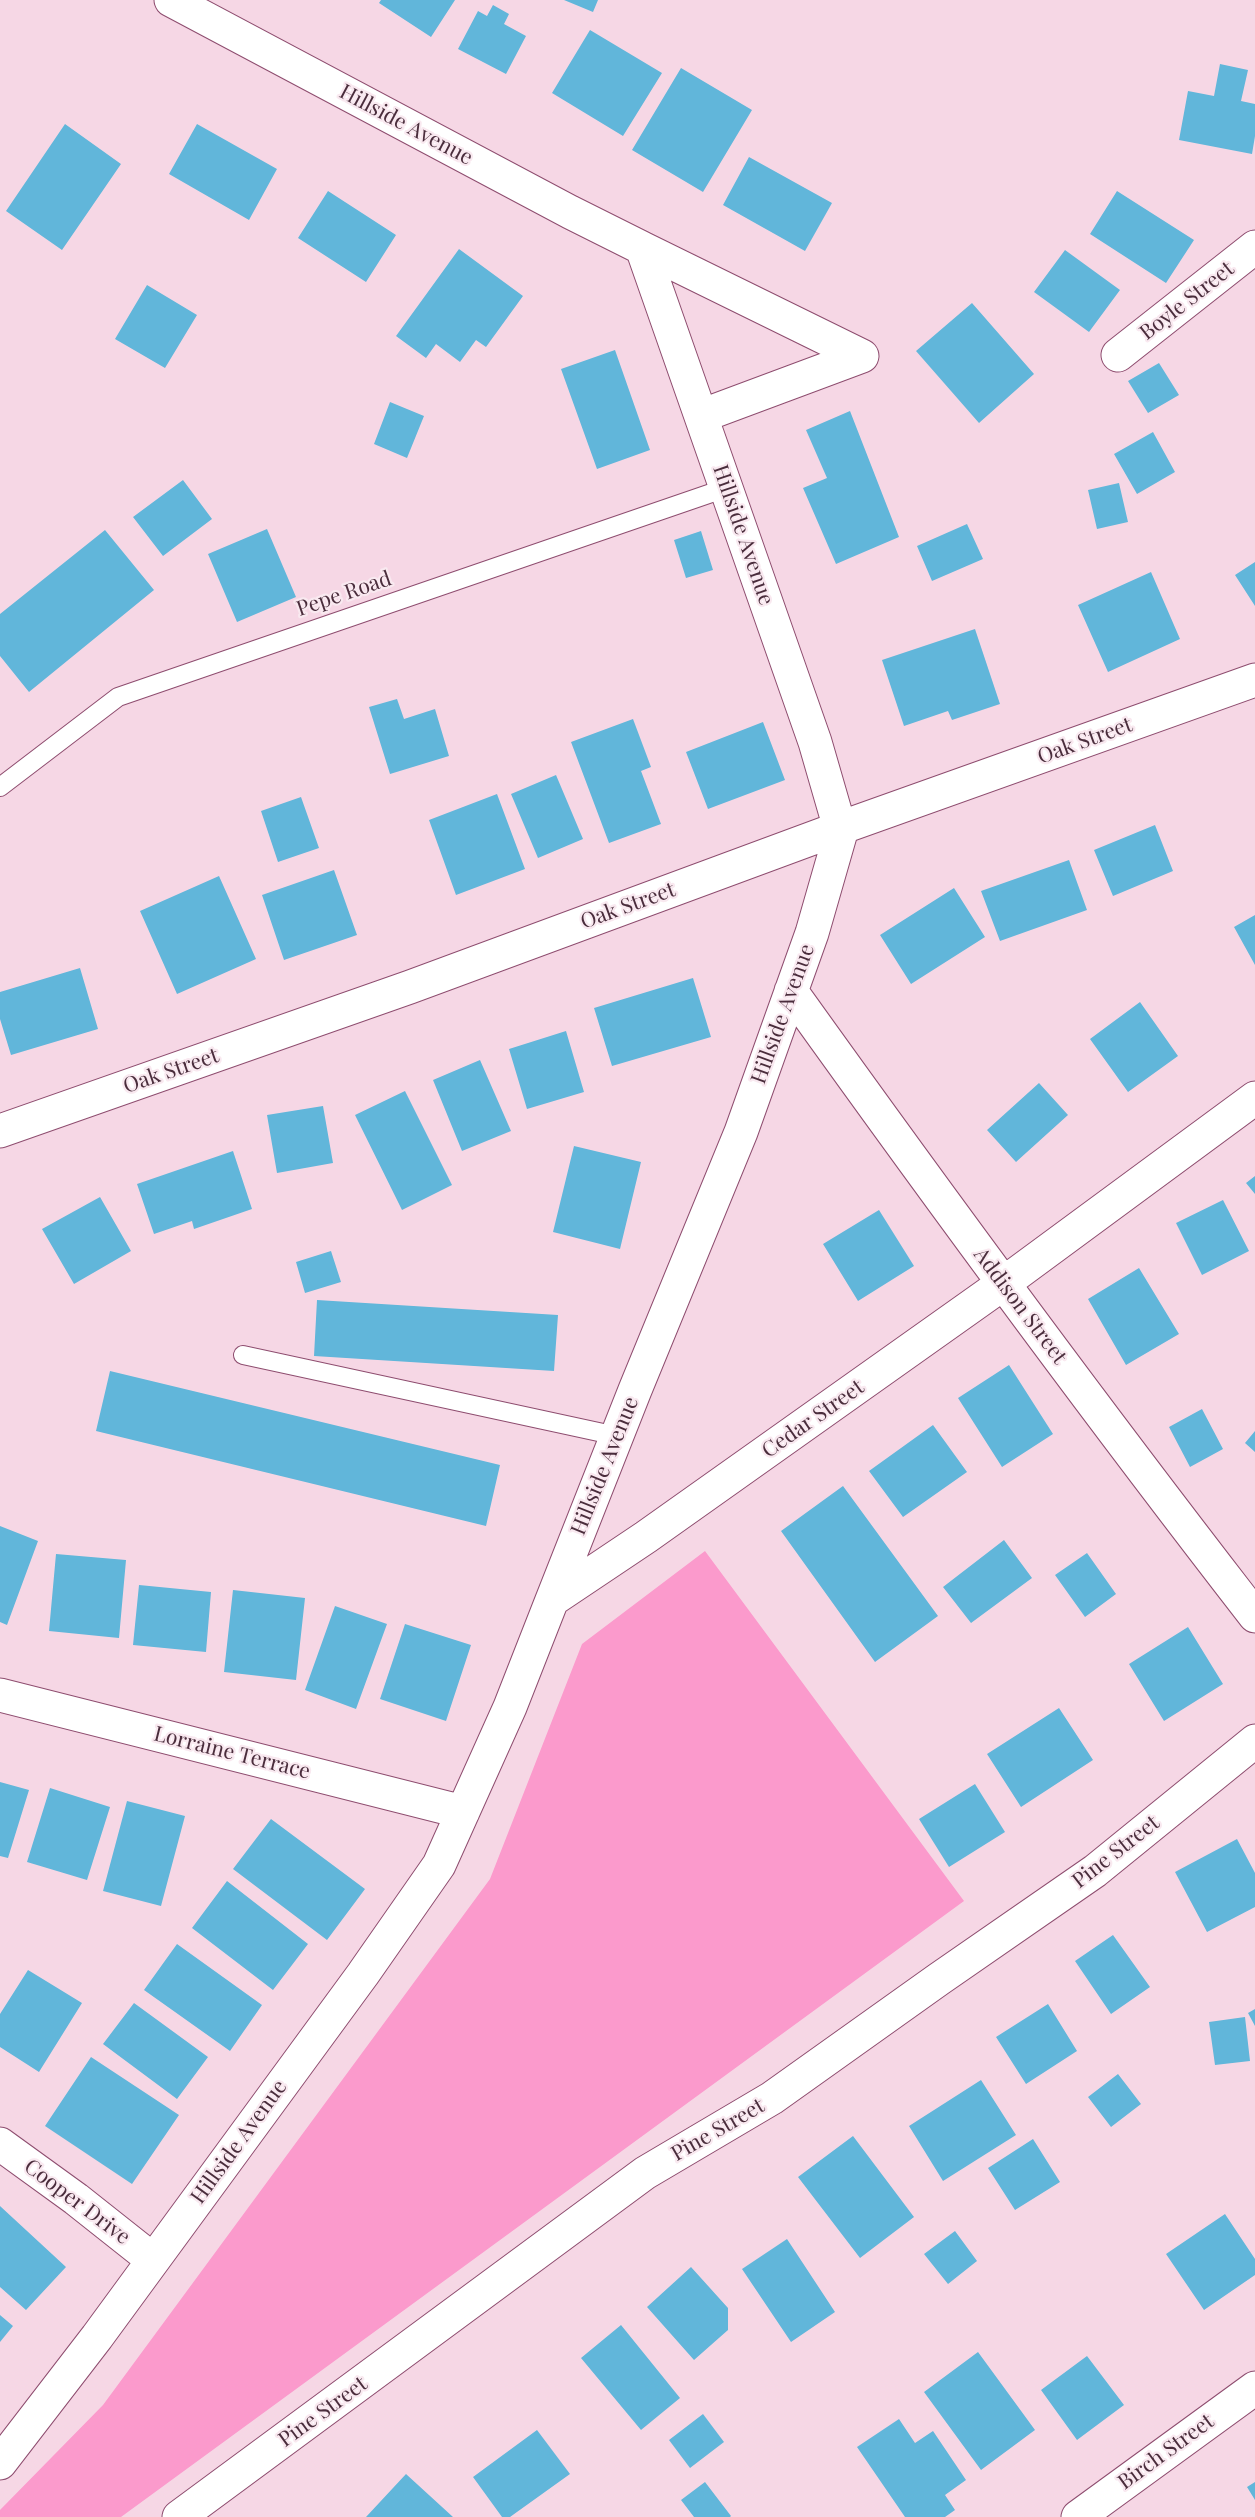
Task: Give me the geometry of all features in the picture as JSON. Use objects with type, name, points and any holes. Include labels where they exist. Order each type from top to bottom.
[{"type":"street","name":"Hillside Avenue","points":[[171,0],[570,213],[862,356],[701,416]]},
{"type":"street","name":"Boyle Street","points":[[1118,355],[1255,247]]},
{"type":"street","name":"Hillside Avenue","points":[[552,1600],[741,1132],[812,933],[841,832],[815,742],[642,248]]},
{"type":"street","name":"Oak Street","points":[[0,1131],[410,987],[840,828],[1255,680]]},
{"type":"street","name":"Addison Street","points":[[791,991],[1148,1478],[1255,1616]]},
{"type":"street","name":"Cedar Street","points":[[552,1600],[646,1537],[1004,1283],[1255,1098]]},
{"type":"street","points":[[463,1812],[510,1707],[552,1600]]},
{"type":"street","name":"Lorraine Terrace","points":[[0,1695],[463,1812]]},
{"type":"street","name":"Pine Street","points":[[179,2517],[645,2173],[772,2098],[1095,1871],[1255,1741]]},
{"type":"street","name":"Hillside Avenue","points":[[0,2463],[153,2260],[440,1865],[463,1812]]},
{"type":"street","name":"Cooper Drive","points":[[0,2144],[76,2199],[153,2260]]},
{"type":"street","name":"Birch Street","points":[[1078,2517],[1255,2388]]},
{"type":"lane","name":"Pepe Road","points":[[0,787],[118,697],[726,488]]},
{"type":"lane","points":[[243,1354],[617,1436]]},
{"type":"shaded area","points":[[705,1551],[964,1901],[121,2517],[0,2517],[0,2510],[103,2405],[490,1879],[582,1644]]},
{"type":"building","points":[[381,0],[455,0],[431,37],[379,3]]},
{"type":"building","points":[[564,0],[598,0],[593,12]]},
{"type":"building","points":[[493,5],[509,14],[504,24],[526,36],[506,74],[458,49],[478,11],[487,16]]},
{"type":"building","points":[[590,30],[662,73],[623,136],[552,93]]},
{"type":"building","points":[[1220,64],[1248,70],[1241,101],[1255,104],[1255,136],[1252,154],[1179,140],[1188,91],[1214,96]]},
{"type":"building","points":[[681,68],[752,110],[703,192],[632,150]]},
{"type":"building","points":[[65,124],[121,164],[62,250],[6,211]]},
{"type":"building","points":[[197,124],[277,169],[249,220],[169,174]]},
{"type":"building","points":[[749,157],[832,203],[805,251],[723,205]]},
{"type":"building","points":[[328,191],[396,235],[366,282],[298,238]]},
{"type":"building","points":[[1117,191],[1194,240],[1166,283],[1090,234]]},
{"type":"building","points":[[459,249],[523,296],[486,347],[476,340],[460,362],[436,344],[426,358],[396,336]]},
{"type":"building","points":[[1065,250],[1120,290],[1089,332],[1034,292]]},
{"type":"building","points":[[147,285],[197,315],[165,368],[115,339]]},
{"type":"building","points":[[972,303],[1034,374],[979,423],[916,351]]},
{"type":"building","points":[[615,350],[650,450],[597,469],[561,369]]},
{"type":"building","points":[[1159,363],[1179,395],[1148,413],[1128,381]]},
{"type":"building","points":[[390,402],[424,416],[407,458],[374,444]]},
{"type":"building","points":[[850,411],[899,537],[836,564],[803,488],[827,478],[806,430]]},
{"type":"building","points":[[1153,432],[1175,472],[1137,494],[1114,454]]},
{"type":"building","points":[[183,480],[212,519],[163,556],[133,517]]},
{"type":"building","points":[[1119,483],[1128,522],[1097,529],[1088,490]]},
{"type":"building","points":[[967,524],[983,559],[932,581],[917,546]]},
{"type":"building","points":[[267,529],[296,597],[237,622],[208,554]]},
{"type":"building","points":[[105,530],[154,590],[29,692],[0,656],[0,614]]},
{"type":"building","points":[[701,531],[713,570],[686,578],[674,540]]},
{"type":"building","points":[[1255,562],[1255,606],[1235,575]]},
{"type":"building","points":[[1151,572],[1180,639],[1108,672],[1078,605]]},
{"type":"building","points":[[975,629],[1000,704],[952,720],[948,711],[904,726],[882,660]]},
{"type":"building","points":[[397,699],[404,719],[435,709],[449,756],[390,774],[369,707]]},
{"type":"building","points":[[633,719],[651,767],[641,771],[661,824],[609,843],[571,742]]},
{"type":"building","points":[[763,722],[785,780],[708,809],[686,752]]},
{"type":"building","points":[[556,775],[583,839],[538,858],[511,794]]},
{"type":"building","points":[[497,794],[525,869],[456,895],[429,820]]},
{"type":"building","points":[[301,797],[319,848],[278,862],[261,811]]},
{"type":"building","points":[[1155,825],[1173,871],[1113,896],[1094,850]]},
{"type":"building","points":[[1069,860],[1087,910],[1000,941],[981,891]]},
{"type":"building","points":[[334,870],[357,935],[284,960],[262,895]]},
{"type":"building","points":[[219,876],[256,959],[177,994],[140,911]]},
{"type":"building","points":[[954,888],[985,937],[911,984],[880,935]]},
{"type":"building","points":[[1255,915],[1255,965],[1234,927]]},
{"type":"building","points":[[80,968],[98,1029],[11,1055],[0,1019],[0,992]]},
{"type":"building","points":[[693,978],[711,1037],[612,1066],[594,1008]]},
{"type":"building","points":[[1140,1002],[1178,1056],[1128,1092],[1090,1039]]},
{"type":"building","points":[[566,1031],[584,1092],[527,1109],[509,1049]]},
{"type":"building","points":[[480,1060],[511,1131],[462,1151],[433,1080]]},
{"type":"building","points":[[1039,1083],[1068,1115],[1016,1162],[987,1130]]},
{"type":"building","points":[[405,1091],[452,1185],[402,1210],[355,1115]]},
{"type":"building","points":[[323,1106],[333,1163],[277,1173],[267,1115]]},
{"type":"building","points":[[574,1146],[641,1162],[620,1249],[553,1232]]},
{"type":"building","points":[[233,1151],[252,1209],[194,1229],[192,1221],[154,1234],[137,1184]]},
{"type":"building","points":[[1255,1176],[1255,1194],[1246,1183]]},
{"type":"building","points":[[100,1197],[131,1251],[74,1284],[42,1229]]},
{"type":"building","points":[[1223,1200],[1249,1251],[1202,1275],[1176,1223]]},
{"type":"building","points":[[879,1210],[914,1266],[858,1301],[823,1244]]},
{"type":"building","points":[[331,1251],[341,1282],[305,1293],[296,1262]]},
{"type":"building","points":[[1139,1268],[1179,1334],[1126,1365],[1088,1299]]},
{"type":"building","points":[[317,1300],[558,1315],[554,1371],[314,1356]]},
{"type":"building","points":[[1009,1365],[1053,1434],[1002,1467],[958,1398]]},
{"type":"building","points":[[110,1371],[500,1465],[486,1526],[96,1431]]},
{"type":"building","points":[[1202,1409],[1223,1449],[1190,1467],[1169,1427]]},
{"type":"building","points":[[933,1425],[967,1472],[903,1517],[869,1471]]},
{"type":"building","points":[[1255,1431],[1255,1452],[1245,1443]]},
{"type":"building","points":[[843,1486],[938,1616],[875,1662],[781,1531]]},
{"type":"building","points":[[0,1526],[38,1541],[7,1625],[0,1622]]},
{"type":"building","points":[[1004,1540],[1032,1578],[971,1623],[943,1587]]},
{"type":"building","points":[[1087,1553],[1116,1594],[1085,1617],[1055,1575]]},
{"type":"building","points":[[56,1554],[126,1560],[119,1638],[49,1631]]},
{"type":"building","points":[[139,1585],[211,1592],[206,1652],[133,1645]]},
{"type":"building","points":[[233,1590],[305,1598],[296,1680],[224,1672]]},
{"type":"building","points":[[335,1606],[387,1624],[356,1709],[305,1690]]},
{"type":"building","points":[[405,1624],[471,1645],[446,1721],[380,1699]]},
{"type":"building","points":[[1188,1627],[1223,1684],[1164,1721],[1129,1664]]},
{"type":"building","points":[[1059,1708],[1093,1760],[1021,1807],[987,1754]]},
{"type":"building","points":[[0,1782],[29,1790],[8,1858],[0,1856]]},
{"type":"building","points":[[975,1784],[1005,1832],[949,1867],[919,1819]]},
{"type":"building","points":[[50,1788],[110,1807],[87,1880],[27,1862]]},
{"type":"building","points":[[127,1801],[185,1816],[161,1906],[103,1891]]},
{"type":"building","points":[[271,1819],[365,1889],[327,1940],[233,1869]]},
{"type":"building","points":[[1237,1839],[1255,1873],[1255,1907],[1207,1932],[1175,1872]]},
{"type":"building","points":[[227,1881],[308,1944],[273,1990],[192,1928]]},
{"type":"building","points":[[1113,1935],[1150,1987],[1111,2014],[1075,1961]]},
{"type":"building","points":[[177,1944],[262,2005],[230,2051],[144,1990]]},
{"type":"building","points":[[28,1970],[82,2003],[39,2072],[0,2047],[0,2014]]},
{"type":"building","points":[[134,2003],[208,2057],[177,2099],[103,2044]]},
{"type":"building","points":[[1048,2004],[1077,2051],[1026,2084],[996,2037]]},
{"type":"building","points":[[1255,2009],[1255,2026],[1248,2013]]},
{"type":"building","points":[[1245,2017],[1250,2061],[1215,2065],[1209,2022]]},
{"type":"building","points":[[91,2057],[179,2115],[132,2184],[45,2126]]},
{"type":"building","points":[[1118,2074],[1141,2104],[1111,2127],[1088,2097]]},
{"type":"building","points":[[981,2080],[1016,2135],[943,2181],[909,2126]]},
{"type":"building","points":[[853,2136],[914,2217],[860,2258],[798,2177]]},
{"type":"building","points":[[1033,2139],[1060,2182],[1015,2210],[988,2168]]},
{"type":"building","points":[[0,2206],[66,2267],[26,2310],[0,2287]]},
{"type":"building","points":[[1225,2214],[1255,2259],[1255,2275],[1204,2310],[1166,2254]]},
{"type":"building","points":[[955,2231],[977,2261],[948,2284],[924,2254]]},
{"type":"building","points":[[787,2239],[835,2312],[791,2342],[742,2269]]},
{"type":"building","points":[[691,2267],[728,2308],[728,2330],[694,2360],[647,2307]]},
{"type":"building","points":[[0,2315],[13,2326],[0,2342]]},
{"type":"building","points":[[621,2325],[680,2398],[641,2430],[581,2358]]},
{"type":"building","points":[[978,2352],[1035,2430],[981,2470],[924,2392]]},
{"type":"building","points":[[1087,2356],[1124,2405],[1077,2440],[1041,2390]]},
{"type":"building","points":[[703,2414],[724,2442],[690,2468],[669,2440]]},
{"type":"building","points":[[899,2419],[915,2443],[933,2431],[966,2480],[945,2495],[955,2510],[945,2517],[905,2517],[857,2447]]},
{"type":"building","points":[[537,2430],[570,2474],[510,2517],[502,2517],[473,2477]]},
{"type":"building","points":[[406,2474],[453,2517],[366,2517]]},
{"type":"building","points":[[705,2482],[730,2517],[694,2517],[681,2500]]},
{"type":"building","points":[[1255,2482],[1255,2500],[1247,2487]]}]
